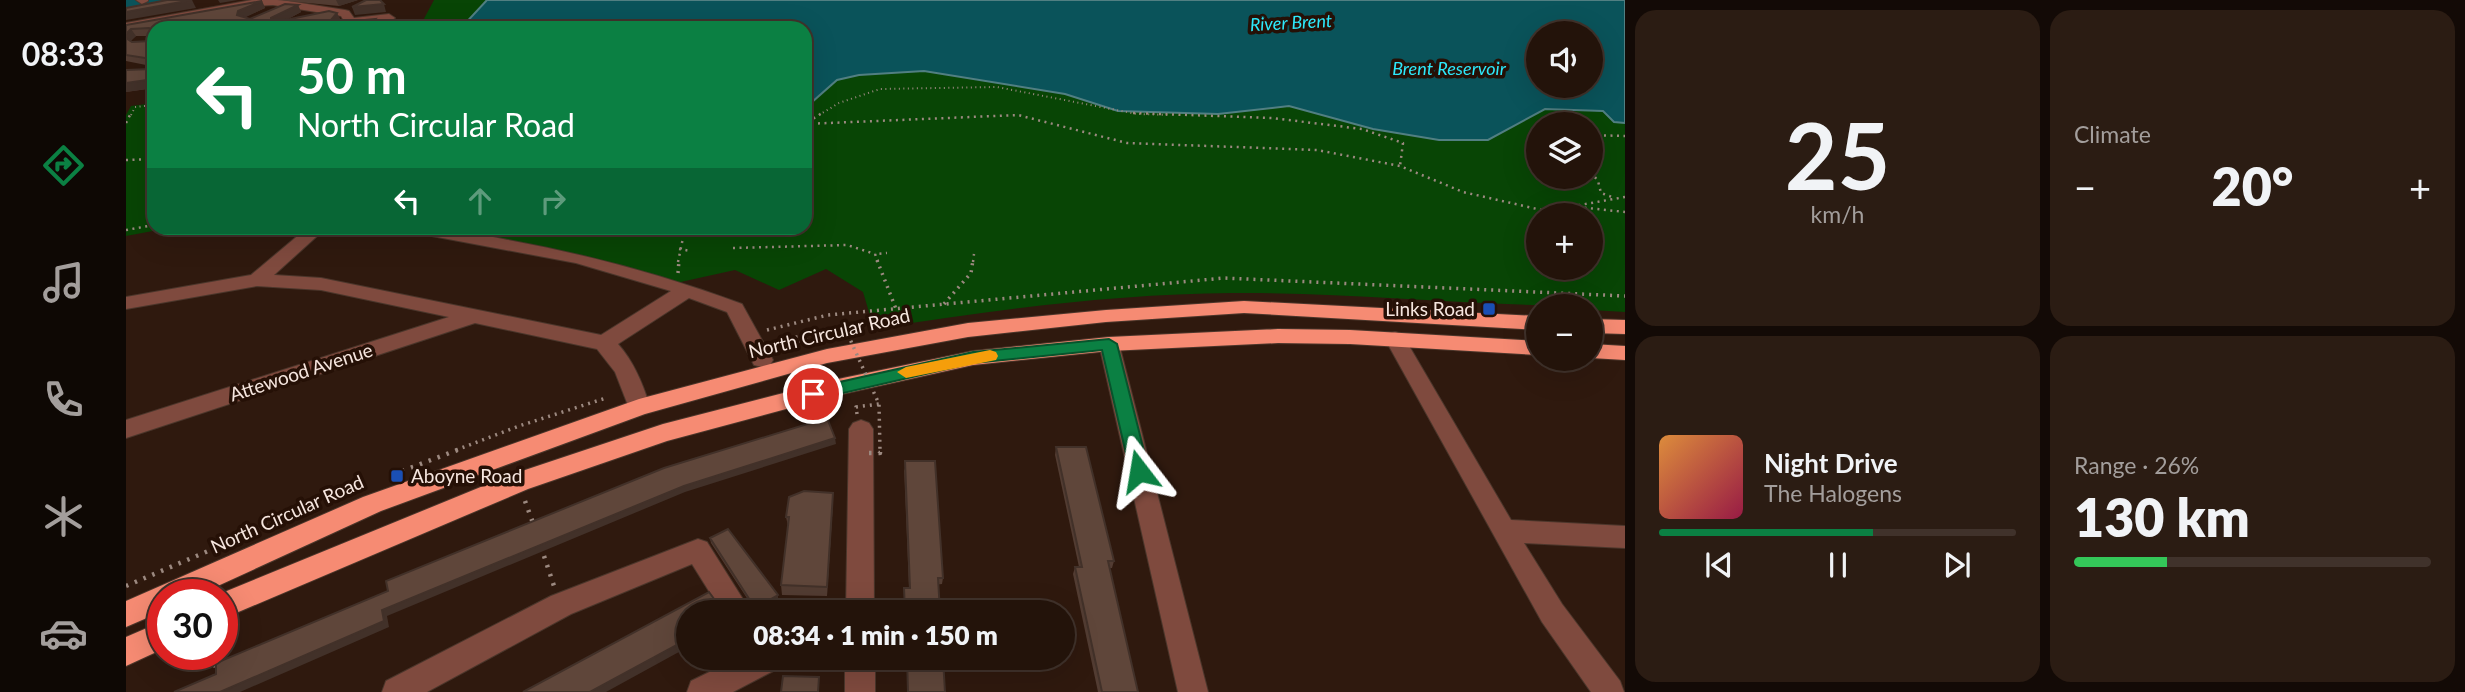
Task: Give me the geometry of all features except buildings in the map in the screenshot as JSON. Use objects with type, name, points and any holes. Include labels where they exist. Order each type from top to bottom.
[{"type":"highway","name":"North Circular Road","points":[[205,579],[372,504],[639,407],[827,356],[968,330],[1106,316],[1244,307],[1526,322]]},
{"type":"highway","points":[[1603,326],[1625,327]]},
{"type":"highway","points":[[238,599],[519,482],[663,433],[838,387],[973,358],[1109,344],[1278,336],[1395,339],[1526,347]]},
{"type":"highway","points":[[1603,352],[1625,353]]},
{"type":"highway","points":[[126,614],[147,605]]},
{"type":"highway","points":[[126,652],[147,642]]},
{"type":"street","points":[[259,17],[279,2]]},
{"type":"street","points":[[166,21],[211,5],[279,2],[347,18],[389,18]]},
{"type":"street","points":[[301,20],[320,11]]},
{"type":"street","points":[[126,27],[147,25]]},
{"type":"street","points":[[257,280],[309,235]]},
{"type":"street","points":[[454,235],[579,258],[687,290],[735,308],[762,360]]},
{"type":"street","points":[[126,303],[257,280],[321,284],[604,343],[615,353],[635,392],[639,407]]},
{"type":"street","points":[[604,343],[687,290]]},
{"type":"street","name":"Attewood Avenue","points":[[126,429],[475,316]]},
{"type":"street","points":[[1395,339],[1552,613],[1609,692]]},
{"type":"street","points":[[1109,344],[1193,692]]},
{"type":"street","points":[[860,600],[862,433]]},
{"type":"street","points":[[1503,531],[1625,537]]},
{"type":"street","points":[[397,692],[561,605],[698,550],[729,600]]},
{"type":"street","points":[[702,692],[743,670]]},
{"type":"street","points":[[860,670],[860,692]]},
{"type":"path","points":[[812,120],[839,103],[880,89],[997,86],[1137,114],[1272,118],[1362,129],[1403,143],[1400,166]]},
{"type":"path","points":[[126,123],[135,107],[147,106]]},
{"type":"path","points":[[812,124],[1018,115],[1039,118],[1101,139],[1127,143],[1317,150],[1400,166],[1463,192],[1526,206]]},
{"type":"path","points":[[1603,135],[1625,136]]},
{"type":"path","points":[[126,160],[147,159]]},
{"type":"path","points":[[1600,189],[1601,193],[1615,198]]},
{"type":"path","points":[[1588,203],[1625,197]]},
{"type":"path","points":[[1603,210],[1625,212]]},
{"type":"path","points":[[126,230],[147,226]]},
{"type":"path","points":[[683,235],[679,249],[678,278],[687,290]]},
{"type":"path","points":[[733,248],[847,245],[875,254],[887,253]]},
{"type":"path","points":[[679,249],[691,251]]},
{"type":"path","points":[[875,254],[896,309]]},
{"type":"path","points":[[944,304],[971,273],[974,254]]},
{"type":"path","points":[[788,349],[839,337],[837,333],[786,344],[787,339],[858,324],[863,334]]},
{"type":"path","points":[[845,328],[879,404],[880,453],[862,433],[856,407],[879,404]]},
{"type":"path","points":[[519,482],[535,530]]},
{"type":"path","points":[[539,542],[561,605]]},
{"type":"path","points":[[215,670],[215,680]]},
{"type":"green space","points":[[434,0],[487,0],[468,21],[423,21]]},
{"type":"green space","points":[[924,71],[1065,94],[1118,111],[1218,114],[1289,106],[1373,129],[1439,140],[1488,140],[1526,119],[1526,189],[1603,189],[1603,112],[1539,112],[1545,109],[1603,111],[1614,122],[1625,123],[1625,312],[1603,311],[1603,294],[1526,294],[1526,305],[1277,293],[1187,294],[1053,304],[874,329],[863,292],[826,269],[779,290],[735,270],[658,287],[583,264],[425,235],[812,235],[812,101],[836,81],[866,73]]},
{"type":"green space","points":[[147,104],[147,232],[126,236],[126,115],[131,106]]},
{"type":"water","name":"Brent Reservoir","points":[[487,0],[1625,0],[1625,123],[1614,122],[1603,111],[1545,109],[1539,112],[1526,112],[1526,119],[1488,140],[1439,140],[1373,129],[1289,106],[1218,114],[1118,111],[1065,94],[924,71],[859,75],[837,80],[812,102],[812,21],[468,21]]},
{"type":"waterway","points":[[126,6],[154,0]]},
{"type":"slow traffic","points":[[906,372],[990,356]]},
{"type":"place","name":"Links Road","points":[[1489,309]]},
{"type":"place","name":"Aboyne Road","points":[[397,476]]},
{"type":"route","points":[[813,394],[973,358],[1109,344],[1139,471]]},
{"type":"water label","name":"River Brent","points":[[1291,23]]}]
